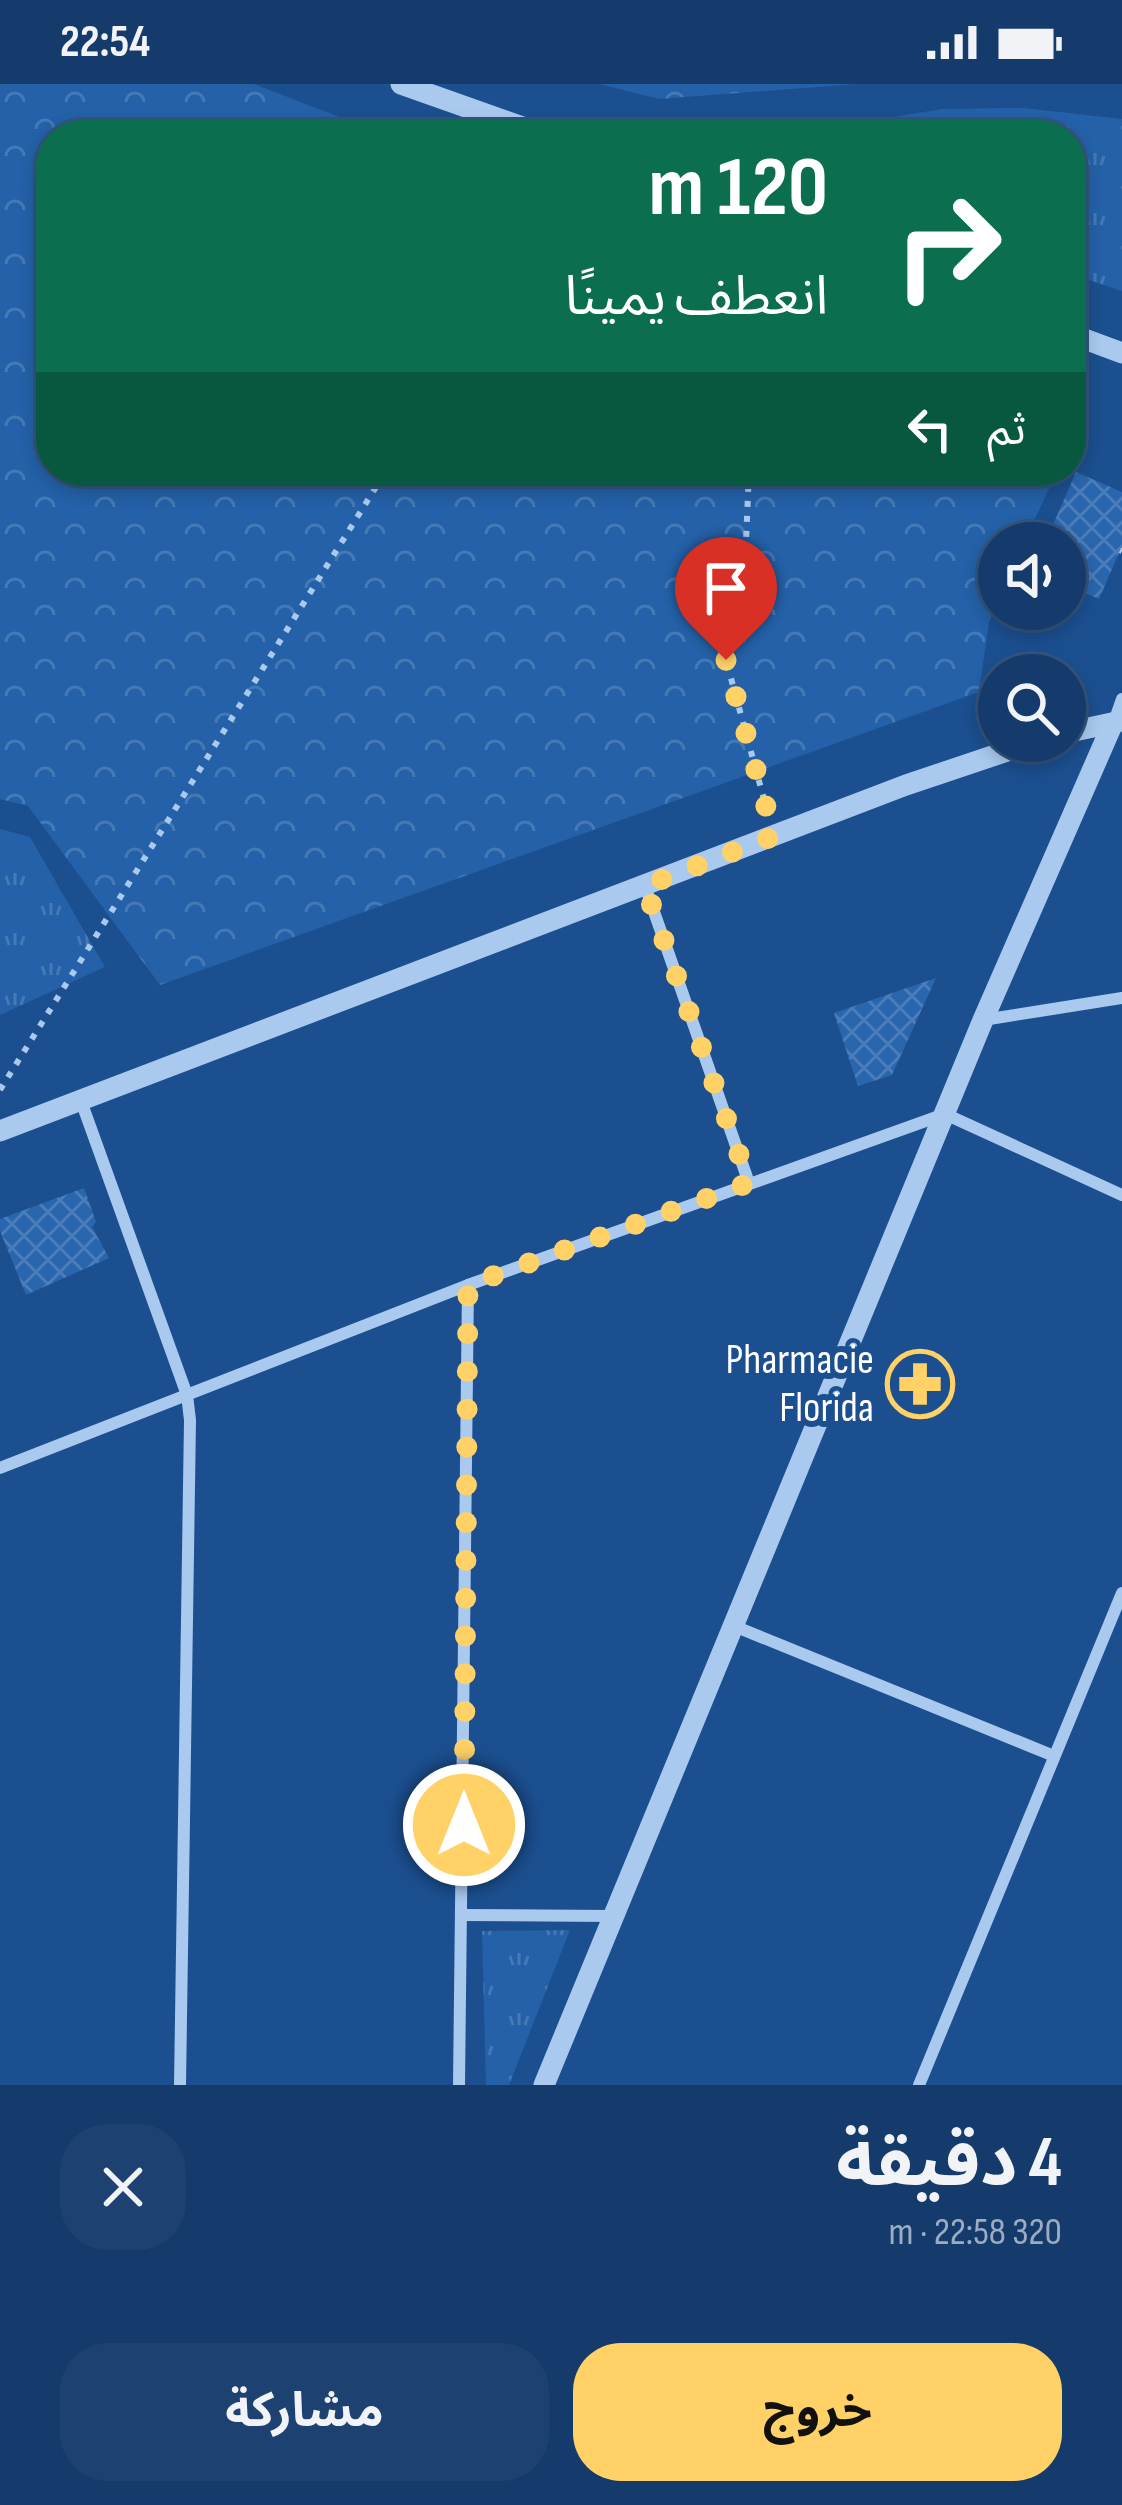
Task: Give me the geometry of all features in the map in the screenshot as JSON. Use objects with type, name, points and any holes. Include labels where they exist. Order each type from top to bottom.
[{"type":"street","points":[[401,84],[502,120]]},
{"type":"street","points":[[1086,340],[1122,353]]},
{"type":"street","points":[[544,2085],[983,1020],[1118,722],[1122,699]]},
{"type":"street","points":[[1086,729],[1118,722]]},
{"type":"street","points":[[0,1131],[978,761]]},
{"type":"street","points":[[645,886],[749,1183]]},
{"type":"street","points":[[983,1020],[1122,998]]},
{"type":"street","points":[[81,1101],[187,1395],[180,2085]]},
{"type":"street","points":[[0,1468],[468,1285],[945,1114],[1122,1196]]},
{"type":"street","points":[[459,2085],[468,1285]]},
{"type":"street","points":[[919,2085],[1122,1593]]},
{"type":"street","points":[[734,1626],[1054,1756]]},
{"type":"street","points":[[463,1915],[613,1916]]},
{"type":"path","points":[[0,1090],[377,486]]},
{"type":"path","points":[[748,486],[746,542],[726,660],[774,836]]},
{"type":"green space","points":[[0,84],[254,84],[347,120],[36,120],[36,486],[1050,486],[1034,522],[978,522],[978,630],[988,630],[984,654],[978,654],[978,692],[160,985],[28,806],[0,799]]},
{"type":"green space","points":[[599,84],[856,84],[659,99]]},
{"type":"green space","points":[[1023,108],[1122,119],[1122,291],[1086,279],[1086,120],[874,120],[942,109]]},
{"type":"green space","points":[[0,829],[30,837],[105,967],[0,1015]]},
{"type":"green space","points":[[570,1930],[509,2085],[486,2085],[482,1931]]},
{"type":"building","points":[[1086,476],[1122,492],[1122,546],[1099,599],[1086,593],[1086,522],[1054,522],[1070,486],[1086,486]]},
{"type":"building","points":[[936,978],[892,1075],[858,1086],[834,1013]]},
{"type":"building","points":[[84,1188],[96,1222],[92,1227],[109,1258],[26,1295],[0,1231],[0,1219]]},
{"type":"place","name":"Pharmacie Florida","points":[[920,1384]]},
{"type":"route","points":[[464,1825],[468,1285],[749,1183],[645,886],[774,836],[726,660]]}]
